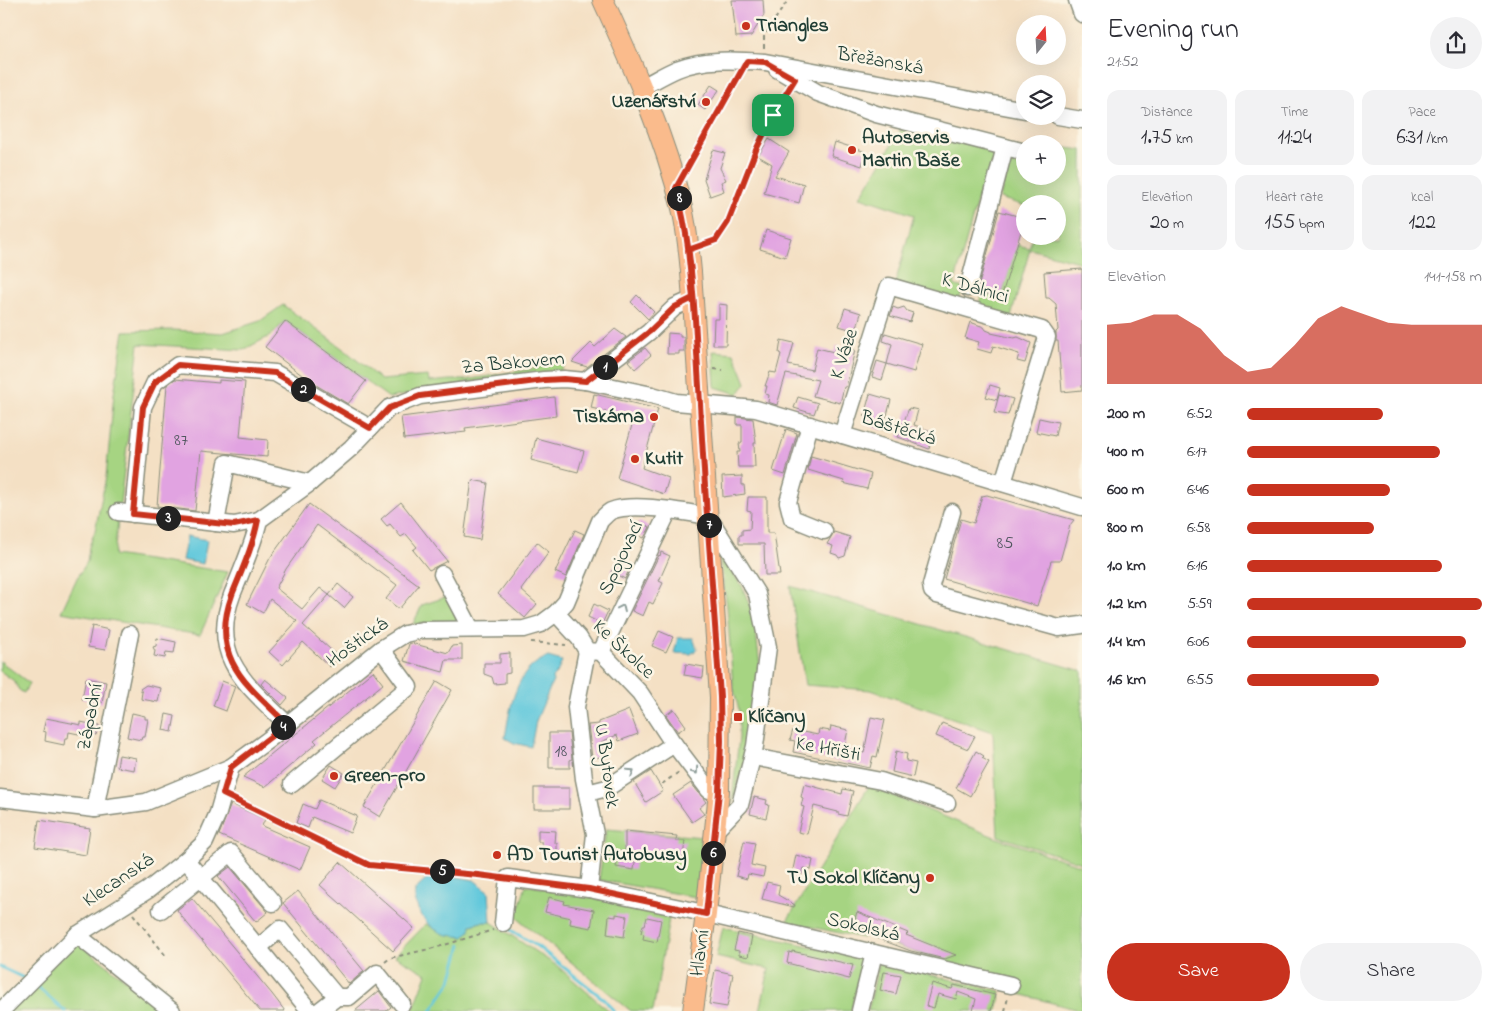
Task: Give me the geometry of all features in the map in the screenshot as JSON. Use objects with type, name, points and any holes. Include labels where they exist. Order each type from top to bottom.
[{"type":"main road","name":"Hlavní","points":[[603,0],[642,87],[676,188],[686,228],[693,298],[720,697],[721,741],[716,830],[693,1011]]},
{"type":"street","points":[[1077,0],[1082,14]]},
{"type":"street","name":"Břežanská","points":[[642,87],[678,68],[713,61],[765,62],[1016,108]]},
{"type":"street","points":[[765,62],[818,93],[876,114],[1016,150]]},
{"type":"street","points":[[1066,117],[1082,120]]},
{"type":"street","points":[[968,288],[1005,147]]},
{"type":"street","name":"K Dálnici","points":[[889,286],[1042,330],[1047,337],[1003,483]]},
{"type":"street","name":"K Váze","points":[[842,435],[889,286]]},
{"type":"street","points":[[586,381],[649,332],[675,307],[693,298]]},
{"type":"street","points":[[178,365],[275,373],[370,428],[351,448],[310,483],[258,520],[234,525],[125,513],[143,407],[155,382],[178,365]]},
{"type":"street","name":"Za Bakovem","points":[[370,428],[389,408],[420,396],[544,380],[586,381],[676,402],[700,404]]},
{"type":"street","name":"Báštěcká","points":[[700,404],[756,409],[1082,507]]},
{"type":"street","points":[[810,426],[788,502],[792,518],[824,531]]},
{"type":"street","points":[[216,523],[227,463],[310,483]]},
{"type":"street","name":"Hoštická","points":[[0,798],[95,809],[146,802],[231,767],[381,649],[405,634],[422,630],[524,629],[541,624],[556,613],[566,602],[600,521],[609,512],[625,507],[669,510],[708,516]]},
{"type":"street","name":"Spojovací","points":[[594,651],[669,510]]},
{"type":"street","points":[[952,512],[931,585],[932,591],[937,595],[1059,628],[1082,625]]},
{"type":"street","points":[[708,516],[757,594],[768,647],[753,757],[740,805],[716,830]]},
{"type":"street","points":[[258,520],[255,540],[232,596],[225,619],[225,641],[229,656],[247,685],[287,724]]},
{"type":"street","points":[[442,574],[471,629]]},
{"type":"street","name":"Ke Školce","points":[[556,613],[579,638],[640,693],[708,790],[719,792]]},
{"type":"street","name":"Západní","points":[[95,809],[130,634]]},
{"type":"street","points":[[292,784],[409,687],[381,649]]},
{"type":"street","name":"U Bytovek","points":[[589,889],[595,834],[584,779],[576,706],[594,651]]},
{"type":"street","points":[[587,793],[607,788],[674,744]]},
{"type":"street","name":"Ke Hřišti","points":[[753,757],[880,781],[947,803]]},
{"type":"street","name":"Klecanská","points":[[1,1011],[77,935],[148,890],[186,860],[205,842],[218,813],[231,767]]},
{"type":"street","points":[[161,910],[231,852],[273,903]]},
{"type":"street","points":[[186,860],[310,1011]]},
{"type":"street","points":[[503,923],[508,878]]},
{"type":"street","name":"Sokolská","points":[[508,878],[589,889],[706,914],[1010,985]]},
{"type":"street","points":[[258,948],[280,929],[337,997]]},
{"type":"street","points":[[77,935],[172,1011]]},
{"type":"street","points":[[860,1011],[874,953]]},
{"type":"street","points":[[319,1011],[337,997],[349,997],[377,973],[402,1004]]},
{"type":"path","points":[[765,62],[764,36],[788,0]]},
{"type":"path","points":[[676,188],[747,61]]},
{"type":"path","points":[[688,250],[716,240],[728,222],[756,150],[773,115],[795,79]]},
{"type":"path","points":[[709,368],[723,370]]},
{"type":"path","points":[[223,794],[369,865],[508,878]]},
{"type":"path","points":[[126,904],[166,956]]},
{"type":"path","points":[[377,973],[378,968],[390,958],[438,947],[490,931],[503,923]]},
{"type":"green space","points":[[902,128],[984,147],[994,158],[984,195],[979,194],[954,285],[963,288],[959,300],[895,284],[914,215],[860,197]]},
{"type":"green space","points":[[1066,148],[1082,150],[1082,263],[1030,249],[1011,317],[978,307],[982,293],[1001,298],[1014,252],[1016,252],[1018,245],[1029,248],[1030,245],[1066,245],[1066,195],[1016,195],[1016,203],[1000,198],[1008,163],[1016,165],[1016,185],[1066,185]]},
{"type":"green space","points":[[283,305],[346,351],[381,380],[428,376],[429,382],[465,380],[538,368],[548,363],[566,361],[558,375],[473,382],[389,398],[285,321],[272,335],[243,350],[139,344],[114,555],[228,572],[200,635],[61,612],[87,562],[89,547],[95,531],[106,477],[114,394],[124,331],[174,330],[223,333],[260,321]]},
{"type":"green space","points":[[713,351],[734,353],[746,383],[738,394],[715,387]]},
{"type":"green space","points":[[719,555],[742,586],[754,617],[760,666],[750,728],[744,741],[748,748],[731,808],[739,738],[739,711],[733,686],[727,606]]},
{"type":"green space","points":[[790,586],[1082,671],[1082,863],[998,836],[993,732],[871,690],[805,685]]},
{"type":"green space","points":[[446,597],[456,614],[457,623],[413,624],[422,605]]},
{"type":"green space","points":[[0,661],[29,683],[24,693],[19,690],[14,681],[0,671]]},
{"type":"green space","points":[[869,786],[997,838],[1082,866],[1082,1011],[1016,993],[1018,981],[955,966],[864,935],[863,938],[797,924],[795,926],[785,924]]},
{"type":"green space","points":[[606,829],[703,837],[696,897],[599,880]]},
{"type":"green space","points":[[526,885],[670,913],[653,1011],[631,1011],[516,917]]},
{"type":"green space","points":[[481,922],[491,922],[557,966],[609,1011],[413,1011],[427,974],[395,956],[426,924],[444,934]]},
{"type":"green space","points":[[723,927],[863,958],[851,1011],[760,1011],[769,969],[716,957]]},
{"type":"green space","points":[[77,942],[166,1011],[5,1011]]},
{"type":"green space","points":[[879,963],[1001,991],[997,1011],[868,1011]]},
{"type":"water","points":[[187,536],[207,540],[203,564],[182,560]]},
{"type":"water","points":[[678,638],[693,638],[697,649],[691,654],[674,653]]},
{"type":"water","points":[[548,657],[562,661],[557,673],[552,678],[553,681],[536,721],[531,747],[514,743],[505,738],[516,690],[528,670],[537,662]]},
{"type":"water","points":[[453,876],[474,880],[489,892],[491,922],[471,925],[470,931],[464,937],[446,935],[432,927],[422,916],[416,903],[415,890],[427,879]]},
{"type":"building","name":"Triangles","points":[[732,0],[763,0],[764,15],[751,36],[736,37]]},
{"type":"building","points":[[711,85],[719,90],[705,110],[698,105]]},
{"type":"building","points":[[769,139],[789,152],[775,176],[804,184],[799,203],[764,193],[772,164],[758,156]]},
{"type":"building","points":[[835,142],[866,152],[862,166],[831,156]]},
{"type":"building","points":[[713,150],[725,153],[720,168],[726,180],[721,182],[724,191],[710,196],[704,179]]},
{"type":"building","points":[[999,211],[1016,216],[1017,245],[1001,298],[977,292]]},
{"type":"building","points":[[766,230],[791,238],[785,257],[760,249]]},
{"type":"building","points":[[1082,269],[1082,390],[1062,392],[1058,341],[1056,341],[1056,332],[1058,330],[1056,304],[1049,298],[1046,298],[1044,272]]},
{"type":"building","points":[[637,295],[654,312],[648,319],[631,302]]},
{"type":"building","points":[[719,304],[727,305],[726,345],[713,345],[714,319],[719,319]]},
{"type":"building","points":[[893,307],[898,309],[904,307],[907,311],[913,313],[910,322],[890,316]]},
{"type":"building","points":[[845,308],[861,313],[856,331],[839,326]]},
{"type":"building","points":[[285,321],[366,381],[348,404],[311,382],[265,347]]},
{"type":"building","points":[[970,322],[984,327],[991,333],[1014,338],[1018,337],[1031,343],[1025,363],[1017,361],[1019,354],[993,346],[991,353],[977,349],[979,342],[965,338]]},
{"type":"building","points":[[615,329],[626,337],[587,367],[572,362],[591,343],[595,347]]},
{"type":"building","points":[[668,333],[680,334],[680,337],[684,337],[684,351],[679,351],[679,354],[667,354]]},
{"type":"building","points":[[885,333],[922,344],[914,372],[887,364],[892,344],[883,341]]},
{"type":"building","points":[[781,340],[794,343],[788,365],[812,370],[817,348],[834,352],[836,346],[855,350],[840,403],[813,396],[818,380],[786,374],[777,405],[768,402],[769,395],[765,394],[767,386],[765,386],[770,372],[776,373],[781,354],[779,353]]},
{"type":"building","points":[[645,348],[651,355],[635,369],[628,361]]},
{"type":"building","points":[[877,361],[887,364],[882,380],[872,377]]},
{"type":"building","points":[[175,379],[219,383],[219,380],[245,382],[240,437],[268,440],[267,457],[201,451],[195,511],[157,506],[167,385]]},
{"type":"building","points":[[990,385],[1000,388],[997,400],[986,397]]},
{"type":"building","points":[[594,394],[658,409],[642,468],[669,478],[664,494],[617,478],[634,418],[591,408]]},
{"type":"building","points":[[870,394],[891,400],[883,430],[865,424],[867,417],[864,416]]},
{"type":"building","points":[[999,395],[1013,399],[1008,415],[994,413]]},
{"type":"building","points":[[554,397],[556,416],[465,428],[466,432],[404,439],[401,417]]},
{"type":"building","points":[[798,397],[818,403],[814,414],[794,408]]},
{"type":"building","points":[[909,408],[918,410],[914,425],[934,432],[929,449],[898,437]]},
{"type":"building","points":[[737,417],[753,419],[756,443],[754,443],[755,467],[738,467],[737,452],[740,452],[739,443],[742,443],[742,425],[737,425]]},
{"type":"building","points":[[1039,418],[1058,422],[1055,436],[1036,432]]},
{"type":"building","points":[[786,429],[797,433],[785,475],[773,471]]},
{"type":"building","points":[[536,438],[584,451],[578,472],[531,460]]},
{"type":"building","points":[[811,456],[871,474],[867,489],[843,483],[844,481],[808,470]]},
{"type":"building","points":[[742,476],[745,494],[723,497],[722,477]]},
{"type":"building","points":[[472,480],[488,483],[480,540],[464,537]]},
{"type":"building","points":[[987,495],[1074,520],[1070,525],[1060,561],[1051,561],[1037,606],[944,579],[961,519],[974,523],[982,496]]},
{"type":"building","points":[[748,497],[767,497],[767,533],[774,533],[780,575],[765,575],[764,544],[739,544],[739,535],[742,535],[742,530],[750,529],[751,511],[747,510]]},
{"type":"building","points":[[401,502],[447,561],[429,570],[413,550],[417,547],[406,534],[401,537],[390,524],[387,526],[381,519]]},
{"type":"building","points":[[309,504],[419,585],[399,609],[386,599],[397,585],[317,525],[286,569],[276,588],[302,609],[320,588],[329,595],[303,625],[339,657],[330,667],[303,642],[283,665],[269,652],[297,621],[270,599],[263,613],[247,604],[270,558]]},
{"type":"building","points":[[639,522],[650,527],[644,538],[633,533]]},
{"type":"building","points":[[575,530],[584,534],[566,577],[555,572]]},
{"type":"building","points":[[834,532],[850,537],[845,556],[839,558],[831,553],[833,546],[827,544]]},
{"type":"building","points":[[537,542],[549,552],[521,590],[537,604],[525,618],[498,594]]},
{"type":"building","points":[[661,552],[670,556],[659,581],[663,583],[653,604],[649,602],[643,616],[632,611]]},
{"type":"building","points":[[618,559],[631,565],[625,579],[611,572]]},
{"type":"building","points":[[338,584],[353,597],[344,608],[329,595]]},
{"type":"building","points":[[594,604],[608,611],[602,624],[588,617]]},
{"type":"building","points":[[92,626],[109,630],[105,650],[88,647]]},
{"type":"building","points":[[659,631],[673,637],[666,652],[652,646]]},
{"type":"building","points":[[157,638],[176,642],[174,653],[166,652],[165,658],[154,656],[155,651],[153,647],[156,646]]},
{"type":"building","points":[[409,644],[448,653],[452,646],[462,645],[462,660],[446,660],[443,672],[404,661]]},
{"type":"building","points":[[510,653],[510,673],[505,674],[505,683],[494,684],[492,677],[484,674],[484,663],[500,663],[500,654]]},
{"type":"building","points":[[686,664],[704,667],[703,678],[684,675]]},
{"type":"building","points":[[373,671],[383,684],[314,740],[317,743],[265,787],[243,777]]},
{"type":"building","points":[[86,678],[106,682],[102,703],[82,699]]},
{"type":"building","points":[[265,679],[288,698],[282,705],[261,684]]},
{"type":"building","points":[[222,681],[235,686],[226,711],[213,706]]},
{"type":"building","points":[[437,681],[452,690],[380,817],[364,807]]},
{"type":"building","points":[[146,685],[161,688],[158,702],[141,699],[142,692],[140,689]]},
{"type":"building","points":[[674,709],[686,726],[678,732],[666,715]]},
{"type":"building","points":[[629,710],[638,734],[619,741],[617,735],[601,742],[603,757],[592,758],[588,725],[599,724],[599,722]]},
{"type":"building","points":[[132,713],[145,716],[145,719],[148,719],[145,737],[142,737],[141,740],[127,737]]},
{"type":"building","points":[[166,714],[175,716],[172,732],[163,730]]},
{"type":"building","points":[[871,717],[885,720],[877,757],[873,756],[870,768],[793,752],[795,741],[790,740],[793,730],[818,735],[819,729],[830,731],[831,726],[848,730],[844,749],[864,753]]},
{"type":"building","points":[[46,718],[81,725],[81,722],[99,726],[96,736],[69,732],[68,738],[65,738],[64,745],[45,741],[46,732],[43,731]]},
{"type":"building","points":[[942,723],[975,736],[968,749],[936,736]]},
{"type":"building","points":[[549,733],[569,733],[572,759],[570,760],[570,768],[549,768]]},
{"type":"building","points":[[896,751],[907,754],[906,761],[916,763],[913,777],[892,772]]},
{"type":"building","points":[[976,751],[989,762],[970,796],[956,788]]},
{"type":"building","points":[[119,755],[136,758],[134,770],[117,767]]},
{"type":"building","points":[[331,765],[344,773],[335,787],[322,779]]},
{"type":"building","points":[[651,771],[663,791],[646,802],[634,782]]},
{"type":"building","points":[[691,783],[706,802],[699,808],[704,814],[692,822],[673,795]]},
{"type":"building","points":[[804,784],[842,794],[843,789],[853,791],[847,816],[814,806],[807,834],[798,832],[804,807],[801,806],[803,798],[801,797]]},
{"type":"building","points":[[534,788],[569,788],[569,809],[534,809]]},
{"type":"building","points":[[754,797],[767,800],[766,804],[769,805],[766,818],[750,814]]},
{"type":"building","points":[[319,800],[357,816],[350,833],[312,817],[308,828],[296,823],[303,804],[315,809]]},
{"type":"building","points":[[231,804],[265,819],[262,826],[310,847],[300,870],[219,835]]},
{"type":"building","points":[[39,820],[90,828],[86,855],[35,847]]},
{"type":"building","points":[[538,830],[556,831],[555,843],[557,843],[557,853],[542,852],[542,842],[538,842]]},
{"type":"building","points":[[625,831],[677,836],[676,841],[685,841],[683,857],[636,853],[634,870],[616,867],[618,852],[625,854]]},
{"type":"building","points":[[744,841],[755,843],[751,865],[765,868],[763,877],[748,874],[747,879],[736,876]]},
{"type":"building","points":[[796,855],[813,860],[811,870],[803,868],[801,876],[792,874]]},
{"type":"building","points":[[340,862],[414,928],[393,951],[320,885]]},
{"type":"building","points":[[230,867],[268,912],[256,922],[218,876]]},
{"type":"building","points":[[767,882],[780,885],[778,895],[795,905],[794,907],[762,899]]},
{"type":"building","points":[[298,891],[364,971],[349,984],[283,903]]},
{"type":"building","points":[[549,897],[565,901],[564,904],[594,910],[591,928],[570,924],[571,918],[545,912]]},
{"type":"building","points":[[192,898],[285,1011],[260,1011],[182,917],[177,910]]},
{"type":"building","points":[[857,912],[908,933],[906,935],[956,955],[945,959],[911,951],[874,937],[876,933],[853,924]]},
{"type":"building","points":[[616,914],[627,916],[624,937],[607,934],[609,916],[616,917]]},
{"type":"building","points":[[647,917],[661,920],[657,942],[643,939],[644,934],[641,933]]},
{"type":"building","points":[[738,933],[752,936],[748,957],[739,955],[739,951],[734,950]]},
{"type":"building","points":[[792,951],[853,965],[849,979],[787,963],[789,952],[792,953]]},
{"type":"building","points":[[715,970],[733,974],[727,1007],[709,1004]]},
{"type":"building","points":[[884,972],[901,975],[896,994],[880,990]]},
{"type":"building","points":[[932,983],[952,989],[954,985],[995,995],[991,1011],[973,1011],[976,999],[958,992],[956,999],[938,994],[934,1008],[926,1006]]},
{"type":"building","points":[[379,991],[391,1007],[386,1011],[355,1011]]},
{"type":"waterway","points":[[509,929],[537,946],[605,1000],[614,1011]]},
{"type":"waterway","points":[[431,1011],[451,981],[461,945]]},
{"type":"waterway","points":[[0,967],[26,979]]},
{"type":"waterway","points":[[35,985],[65,1011]]},
{"type":"place","name":"Triangles","points":[[746,26]]},
{"type":"place","name":"Uzenářství","points":[[706,102]]},
{"type":"place","name":"Autoservis Martin Baše","points":[[852,150]]},
{"type":"place","name":"Tiskárna","points":[[654,417]]},
{"type":"place","name":"Kutit","points":[[635,459]]},
{"type":"place","name":"Klíčany","points":[[738,717]]},
{"type":"place","name":"Green-pro","points":[[334,776]]},
{"type":"place","name":"AD Tourist Autobusy","points":[[497,855]]},
{"type":"place","name":"TJ Sokol Klíčany","points":[[930,878]]},
{"type":"route","points":[[773,115],[756,150],[728,222],[716,240],[688,250],[693,298],[675,307],[649,332],[586,381],[544,380],[420,396],[389,408],[370,428],[275,373],[178,365],[155,382],[143,407],[133,514],[234,525],[258,520],[255,540],[232,596],[225,619],[224,634],[226,648],[233,664],[247,685],[287,724],[231,767],[223,794],[369,865],[478,875],[589,889],[706,914],[719,792],[720,697],[702,441],[700,404],[693,298],[691,272],[688,250],[686,228],[676,188],[747,61],[765,62],[795,79],[773,115]]}]
